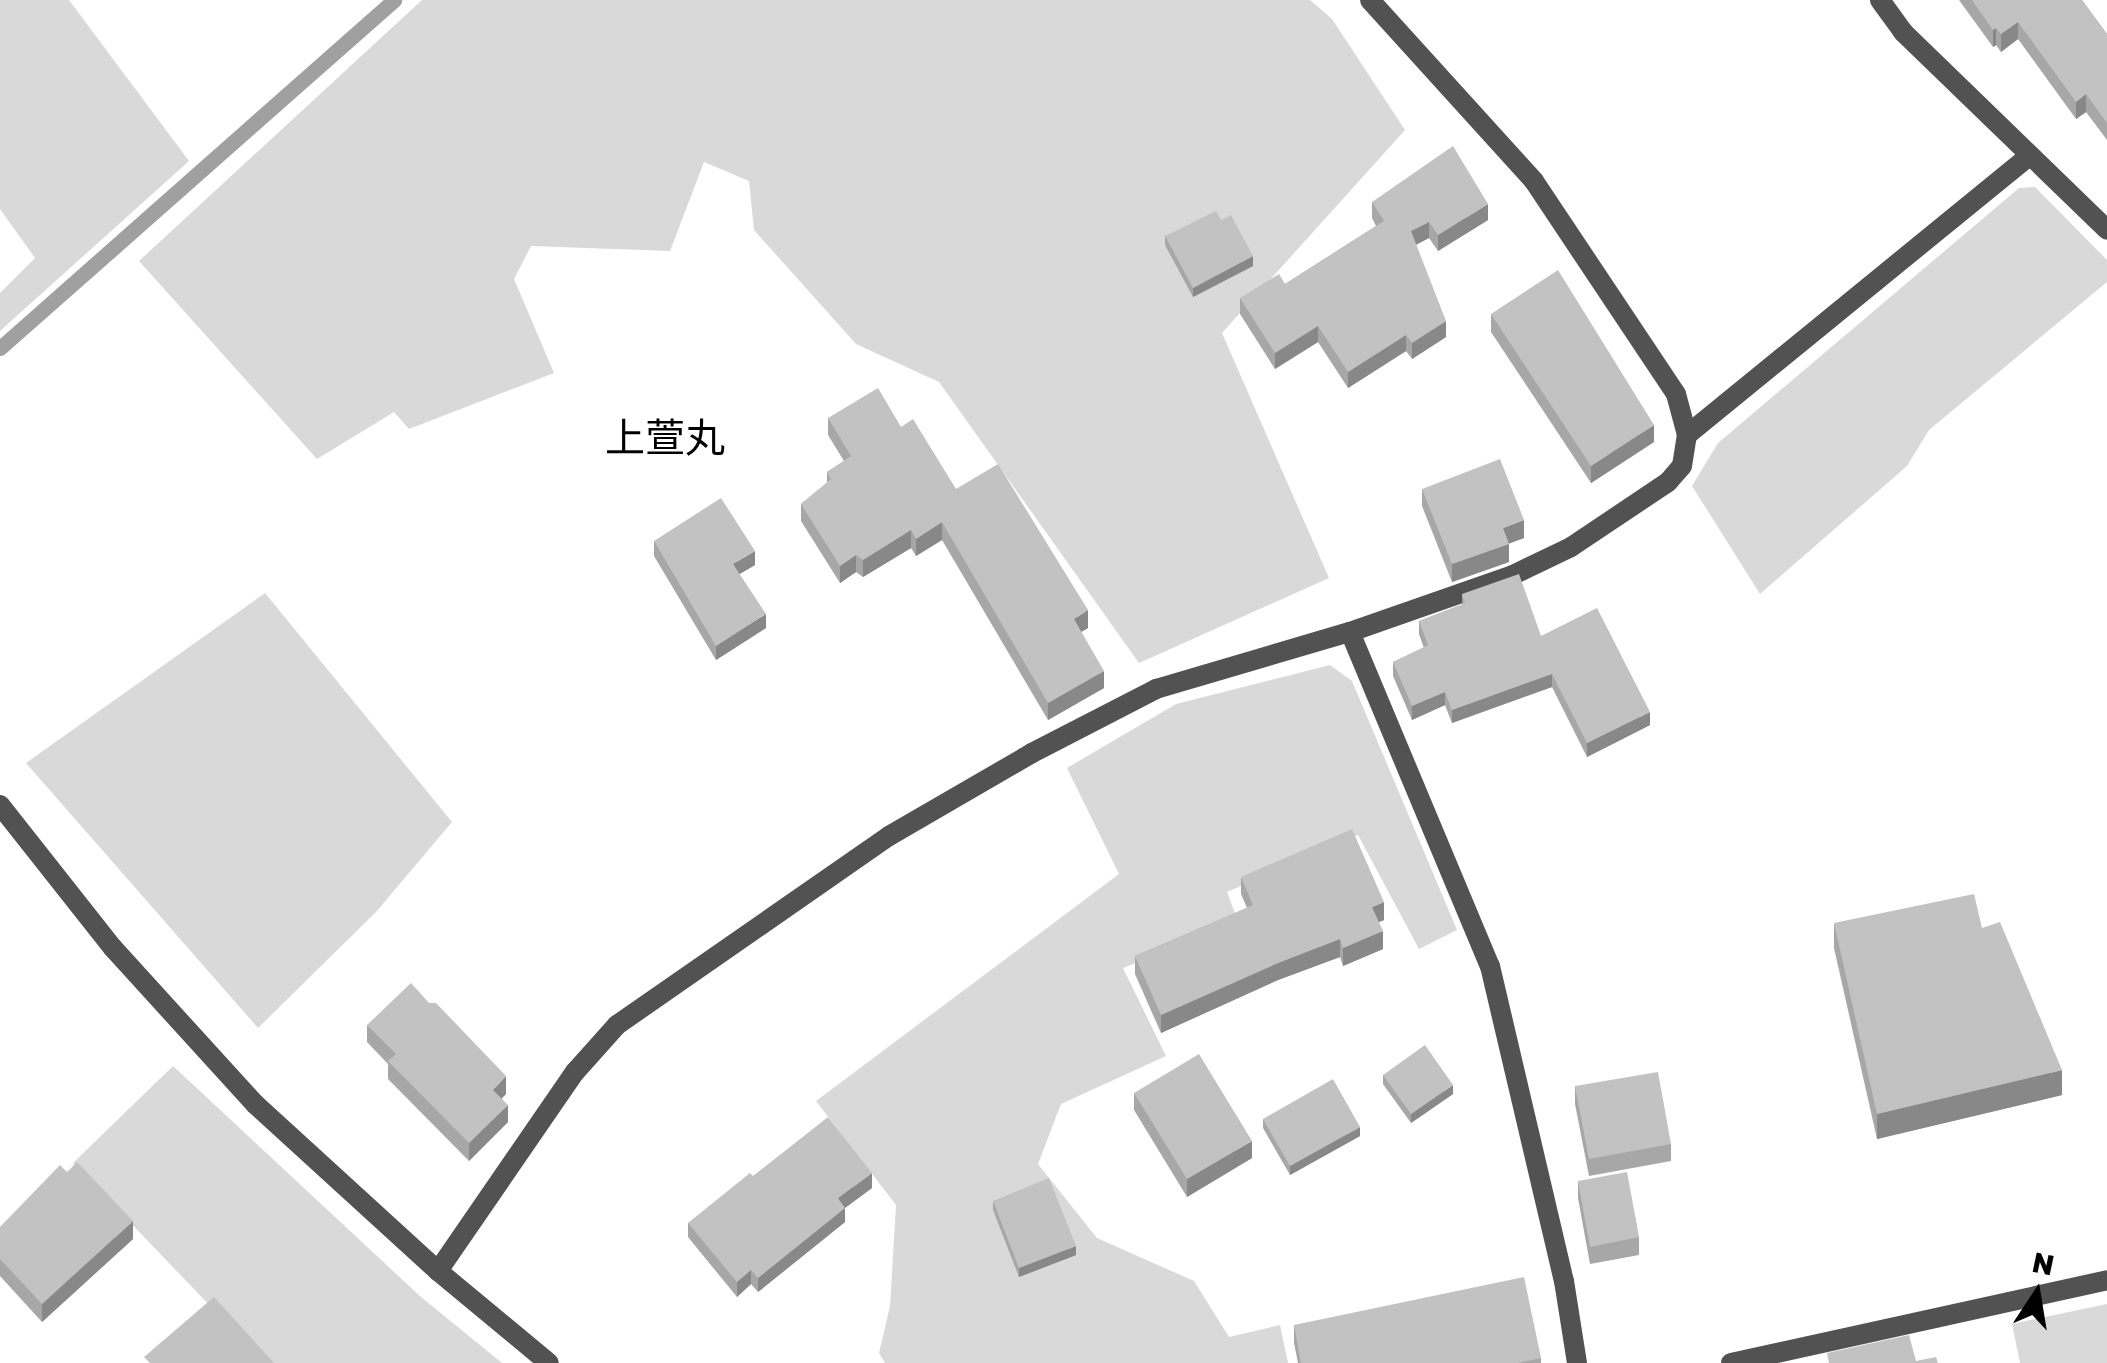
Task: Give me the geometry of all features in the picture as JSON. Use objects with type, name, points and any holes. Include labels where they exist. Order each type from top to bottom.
[{"type":"street","points":[[438,1271],[575,1072],[633,1014],[889,836],[1032,753],[1156,689],[1350,632],[1513,575],[1571,547],[1668,482],[1682,466],[1687,435],[1676,394],[1534,180],[1370,0]]},
{"type":"street","points":[[1880,0],[1903,32],[2107,230]]},
{"type":"street","points":[[1687,435],[2029,156]]},
{"type":"street","points":[[1350,632],[1490,966],[1564,1280],[1577,1363]]},
{"type":"street","points":[[0,804],[113,948],[242,1092],[438,1271],[549,1363]]},
{"type":"street","points":[[1731,1363],[2107,1280]]},
{"type":"shaded area","points":[[0,0],[69,0],[189,161],[0,331],[0,293],[35,258],[0,209]]},
{"type":"shaded area","points":[[422,0],[1310,0],[1332,19],[1405,130],[1222,333],[1329,578],[1139,663],[939,382],[856,344],[754,230],[749,181],[704,162],[670,251],[531,246],[514,279],[554,373],[409,429],[394,412],[317,459],[139,261]]},
{"type":"shaded area","points":[[2035,187],[2107,260],[2107,282],[1929,430],[1907,466],[1760,594],[1692,486],[1718,443],[2019,188]]},
{"type":"shaded area","points":[[265,593],[452,822],[376,912],[258,1028],[26,763]]},
{"type":"shaded area","points":[[1330,665],[1352,681],[1457,930],[1419,949],[1358,835],[1227,892],[1239,924],[1123,968],[1166,1056],[1061,1104],[1038,1164],[1097,1238],[1194,1281],[1229,1337],[1280,1325],[1288,1363],[885,1363],[879,1353],[890,1306],[896,1205],[816,1101],[1119,874],[1067,768],[1176,704]]},
{"type":"shaded area","points":[[173,1066],[421,1297],[502,1363],[265,1363],[73,1163]]},
{"type":"shaded area","points":[[2107,1304],[2107,1363],[2020,1363],[2012,1324]]},
{"type":"building","points":[[1972,0],[2082,0],[2107,34],[2107,123],[2086,94],[2076,102],[2018,22],[2001,34],[1996,28],[1993,30]]},
{"type":"building","points":[[1453,146],[1488,204],[1438,235],[1429,222],[1411,231],[1446,321],[1412,343],[1406,335],[1348,372],[1318,326],[1275,353],[1240,298],[1279,274],[1285,284],[1384,221],[1372,202]]},
{"type":"building","points":[[1216,211],[1221,220],[1231,215],[1253,256],[1193,288],[1165,236]]},
{"type":"building","points":[[1558,270],[1654,425],[1591,466],[1491,314]]},
{"type":"building","points":[[878,388],[901,427],[913,419],[956,489],[998,464],[1088,610],[1074,619],[1104,671],[1048,703],[942,522],[916,539],[911,530],[863,560],[856,555],[840,566],[801,504],[831,479],[827,472],[851,456],[828,418]]},
{"type":"building","points":[[1500,459],[1524,520],[1503,528],[1509,544],[1452,564],[1422,489]]},
{"type":"building","points":[[721,498],[755,551],[733,564],[766,614],[716,646],[654,541]]},
{"type":"building","points":[[1519,574],[1541,636],[1597,608],[1650,712],[1587,743],[1552,674],[1452,710],[1445,692],[1412,706],[1393,662],[1428,645],[1419,621],[1465,603],[1462,594]]},
{"type":"building","points":[[1352,829],[1384,902],[1372,907],[1383,931],[1343,948],[1340,939],[1161,1015],[1135,956],[1253,905],[1241,877]]},
{"type":"building","points":[[1974,894],[1982,928],[2000,922],[2062,1070],[1877,1114],[1834,923]]},
{"type":"building","points":[[411,983],[429,1003],[436,1003],[506,1076],[493,1090],[508,1105],[469,1143],[388,1061],[396,1054],[367,1025]]},
{"type":"building","points":[[1425,1045],[1453,1085],[1411,1114],[1383,1075]]},
{"type":"building","points":[[1199,1054],[1252,1141],[1187,1179],[1134,1093]]},
{"type":"building","points":[[1658,1072],[1671,1144],[1589,1159],[1575,1086]]},
{"type":"building","points":[[1333,1079],[1360,1127],[1290,1166],[1263,1119]]},
{"type":"building","points":[[828,1117],[872,1173],[838,1198],[845,1208],[758,1278],[751,1270],[737,1282],[688,1223]]},
{"type":"building","points":[[77,1162],[133,1221],[42,1304],[0,1259],[0,1227],[60,1165],[67,1172]]},
{"type":"building","points":[[1627,1172],[1639,1237],[1590,1247],[1578,1181]]},
{"type":"building","points":[[1049,1178],[1076,1246],[1019,1268],[993,1201]]},
{"type":"building","points":[[1524,1277],[1541,1358],[1518,1363],[1301,1363],[1294,1325]]},
{"type":"building","points":[[214,1297],[274,1363],[150,1363],[144,1357]]},
{"type":"building","points":[[1909,1335],[1916,1361],[1936,1357],[1938,1363],[1829,1363],[1827,1353]]},
{"type":"waterway","points":[[0,348],[394,0]]},
{"type":"district","name":"上萱丸","points":[[665,437]]}]
